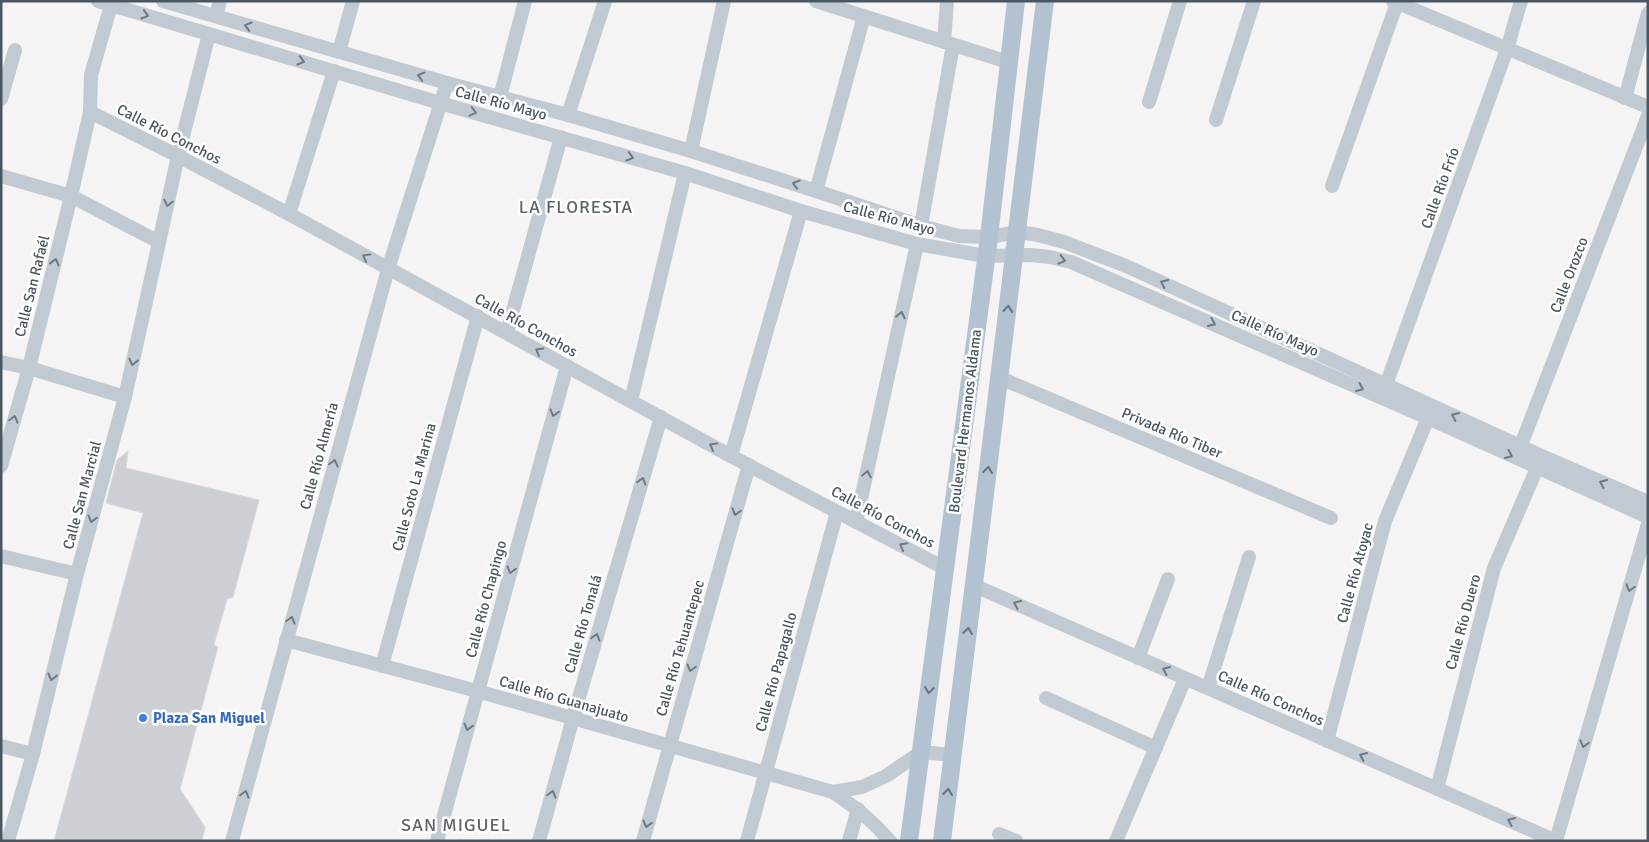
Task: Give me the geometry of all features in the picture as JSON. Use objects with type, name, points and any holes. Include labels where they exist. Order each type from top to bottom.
[{"type":"main road","name":"Boulevard Hermanos Aldama","points":[[909,841],[989,236],[1016,1]]},
{"type":"main road","name":"Boulevard Hermanos Aldama","points":[[942,841],[1045,1]]},
{"type":"street","name":"Calle Río Mayo","points":[[163,1],[691,151],[921,226],[959,236],[989,236],[1018,232],[1038,234],[1064,242],[1126,266],[1520,446],[1648,502]]},
{"type":"street","points":[[216,16],[220,1]]},
{"type":"street","points":[[339,52],[354,1]]},
{"type":"street","points":[[500,97],[525,1]]},
{"type":"street","points":[[568,115],[605,1]]},
{"type":"street","points":[[691,151],[724,1]]},
{"type":"street","points":[[816,1],[857,10],[949,44],[1008,62]]},
{"type":"street","points":[[921,226],[949,44],[947,1]]},
{"type":"street","points":[[1149,102],[1180,1]]},
{"type":"street","points":[[1216,120],[1254,1]]},
{"type":"street","name":"Calle Río Frío","points":[[1386,385],[1508,50],[1521,1]]},
{"type":"street","points":[[1332,186],[1396,2],[1648,107]]},
{"type":"street","name":"Calle Río Mayo","points":[[104,3],[440,103],[561,136],[685,173],[801,211],[916,244],[985,256],[1050,257],[1064,260],[1428,418],[1648,517]]},
{"type":"street","name":"Calle San Rafaél","points":[[1,466],[28,368],[90,112],[91,75],[104,3]]},
{"type":"street","points":[[816,191],[857,10]]},
{"type":"street","points":[[1625,98],[1648,13]]},
{"type":"street","name":"Calle San Marcial","points":[[8,841],[33,754],[77,574],[125,397],[178,156],[209,34]]},
{"type":"street","points":[[1,99],[15,50]]},
{"type":"street","points":[[289,214],[334,71]]},
{"type":"street","name":"Calle Río Almería","points":[[232,841],[388,270],[447,83]]},
{"type":"street","name":"Calle Río Conchos","points":[[90,112],[289,214],[388,270],[478,316],[731,456],[946,569]]},
{"type":"street","name":"Calle Orozco","points":[[1520,446],[1648,116]]},
{"type":"street","points":[[507,332],[561,136]]},
{"type":"street","points":[[631,401],[685,173]]},
{"type":"street","points":[[1,176],[71,196],[159,242]]},
{"type":"street","points":[[731,456],[801,211]]},
{"type":"street","points":[[856,522],[916,244]]},
{"type":"street","points":[[1119,283],[1126,266]]},
{"type":"street","name":"Calle Soto La Marina","points":[[382,666],[478,316]]},
{"type":"street","points":[[1,362],[28,368],[125,397]]},
{"type":"street","name":"Calle Río Chapingo","points":[[437,841],[567,366]]},
{"type":"street","name":"Privada Río Tiber","points":[[1000,378],[1331,518]]},
{"type":"street","name":"Calle Río Tonalá","points":[[539,841],[661,417]]},
{"type":"street","name":"Calle Río Atoyac","points":[[1327,741],[1385,521],[1428,418]]},
{"type":"street","name":"Calle Río Tehuantepec","points":[[643,841],[749,465]]},
{"type":"street","name":"Calle Río Duero","points":[[1437,789],[1494,568],[1537,468]]},
{"type":"street","name":"Calle Río Papagallo","points":[[747,841],[837,512]]},
{"type":"street","points":[[1556,841],[1642,565],[1648,524]]},
{"type":"street","points":[[1,556],[77,574]]},
{"type":"street","points":[[1208,688],[1249,557]]},
{"type":"street","points":[[1138,658],[1168,579]]},
{"type":"street","name":"Calle Río Conchos","points":[[973,585],[1556,841]]},
{"type":"street","name":"Calle Río Guanajuato","points":[[286,640],[477,691],[832,792],[858,809],[890,841]]},
{"type":"street","points":[[1116,841],[1185,679]]},
{"type":"street","points":[[1046,698],[1156,748]]},
{"type":"street","points":[[1,746],[33,754]]},
{"type":"street","points":[[921,752],[952,755]]},
{"type":"street","name":"Calle Río Guanajuato","points":[[832,792],[862,787],[886,776],[921,752]]},
{"type":"street","points":[[849,841],[858,809]]},
{"type":"street","points":[[999,834],[1016,841]]},
{"type":"building","name":"Plaza San Miguel","points":[[128,451],[126,468],[259,500],[233,597],[227,599],[214,645],[218,647],[180,789],[205,827],[202,841],[54,841],[143,513],[106,503],[117,460]]},
{"type":"place","name":"Plaza San Miguel","points":[[143,718]]},
{"type":"district","name":"LA FLORESTA","points":[[576,207]]},
{"type":"district","name":"SAN MIGUEL","points":[[456,825]]}]
